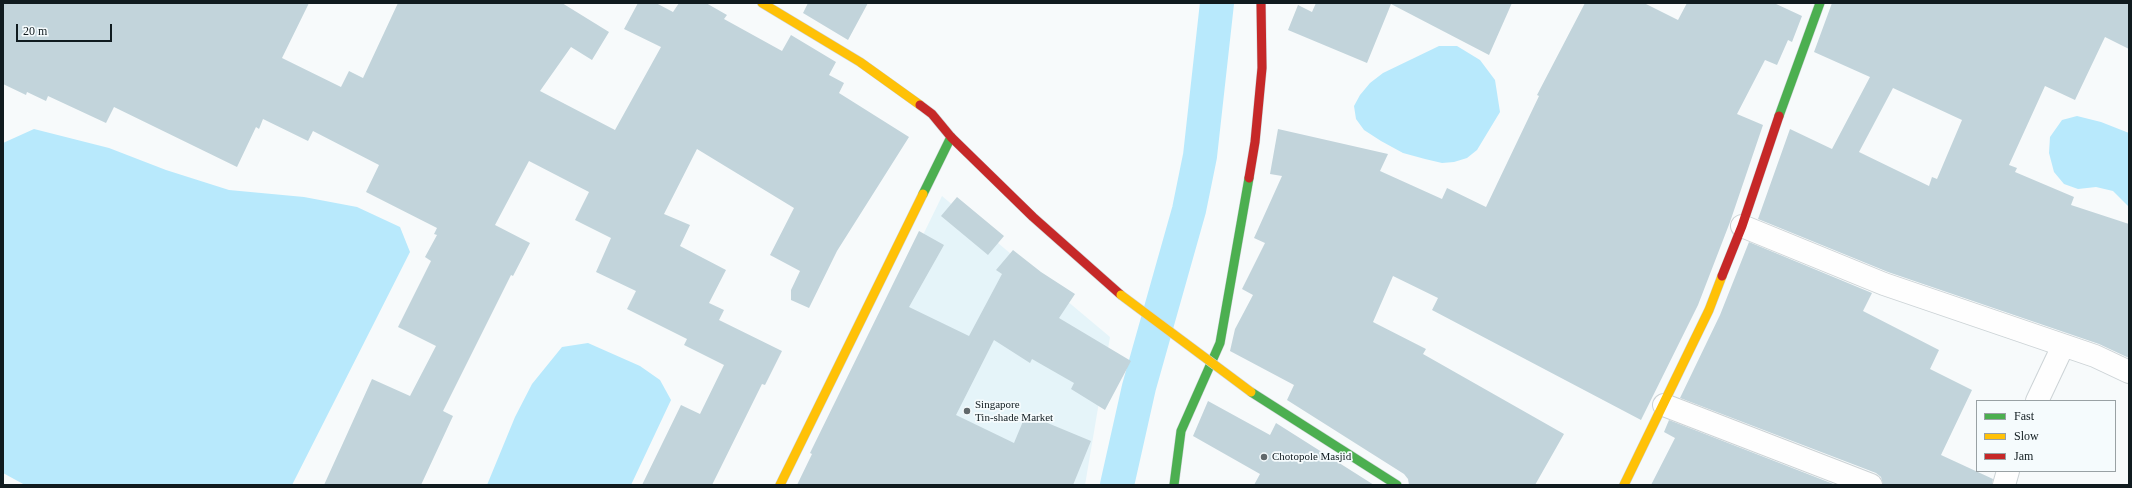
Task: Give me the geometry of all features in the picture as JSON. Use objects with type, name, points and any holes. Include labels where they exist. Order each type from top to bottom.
[{"type":"street","points":[[762,3],[860,62],[932,114],[951,137],[1034,216],[1121,295],[1251,392],[1397,485]]},
{"type":"street","points":[[1174,485],[1181,431],[1220,343],[1254,142],[1262,68],[1261,3]]},
{"type":"street","points":[[1624,485],[1709,310],[1742,226],[1800,55],[1820,3]]},
{"type":"street","points":[[780,485],[951,137]]},
{"type":"street","points":[[1742,226],[1884,284],[2095,356],[2129,372]]},
{"type":"street","points":[[2037,400],[2063,346]]},
{"type":"street","points":[[1664,405],[1871,485]]},
{"type":"street","points":[[2004,485],[2008,472]]},
{"type":"shaded area","name":"Singapore Tin-shade Market","points":[[942,196],[1110,337],[1085,485],[801,485]]},
{"type":"water","points":[[1439,46],[1457,46],[1480,60],[1495,80],[1500,112],[1477,150],[1467,158],[1454,162],[1442,163],[1403,153],[1364,130],[1356,119],[1354,106],[1360,95],[1370,83],[1383,73]]},
{"type":"water","points":[[2077,116],[2101,122],[2129,133],[2129,207],[2113,191],[2096,187],[2078,189],[2064,184],[2054,172],[2049,153],[2050,137],[2062,120]]},
{"type":"water","points":[[34,129],[109,148],[166,170],[229,190],[304,197],[357,207],[400,227],[410,252],[292,485],[25,485],[3,473],[3,143]]},
{"type":"water","points":[[588,343],[640,366],[660,380],[671,400],[631,485],[487,485],[515,417],[532,384],[562,347]]},
{"type":"building","points":[[3,3],[309,3],[282,58],[341,87],[349,71],[363,78],[398,3],[562,3],[609,32],[592,60],[571,47],[540,91],[615,130],[661,47],[624,29],[638,3],[656,3],[673,12],[679,3],[706,3],[727,15],[724,19],[782,51],[791,35],[836,62],[829,75],[844,83],[839,93],[909,137],[837,251],[809,308],[791,300],[791,290],[800,271],[770,255],[794,208],[697,149],[664,214],[690,225],[680,246],[726,270],[709,303],[724,310],[719,320],[782,351],[765,385],[762,384],[712,485],[642,485],[681,405],[700,414],[724,365],[684,345],[687,339],[627,309],[636,291],[596,272],[611,238],[575,220],[589,192],[529,161],[495,225],[530,243],[513,276],[511,275],[443,411],[453,416],[421,485],[324,485],[372,379],[410,396],[436,346],[398,327],[431,261],[425,257],[437,235],[434,234],[437,228],[366,192],[379,165],[313,131],[308,141],[263,119],[259,129],[256,127],[237,167],[114,107],[106,123],[48,96],[46,101],[27,92],[26,95],[3,84]]},
{"type":"building","points":[[808,3],[868,3],[848,40],[803,13]]},
{"type":"building","points":[[1316,3],[1512,3],[1489,55],[1391,4],[1367,63],[1288,30],[1298,5],[1312,12]]},
{"type":"building","points":[[1585,3],[1644,3],[1678,20],[1687,3],[1774,3],[1802,16],[1792,42],[1788,40],[1777,65],[1765,60],[1737,114],[1763,125],[1730,222],[1698,305],[1641,420],[1432,310],[1438,298],[1393,276],[1373,322],[1426,349],[1423,354],[1564,434],[1535,485],[1409,485],[1408,479],[1404,474],[1287,400],[1294,385],[1230,351],[1235,329],[1253,295],[1242,289],[1265,243],[1254,238],[1282,176],[1270,174],[1278,129],[1388,154],[1380,171],[1442,199],[1447,188],[1486,207],[1539,96],[1537,95]]},
{"type":"building","points":[[1832,3],[2129,3],[2129,49],[2105,37],[2075,100],[2045,86],[2009,165],[2017,168],[2015,172],[2074,197],[2071,205],[2129,224],[2129,358],[2099,344],[1888,272],[1758,219],[1790,129],[1832,149],[1870,77],[1814,52]],"holes":[[[1893,88],[1962,120],[1937,179],[1932,177],[1929,186],[1859,152]]]},
{"type":"building","points":[[957,197],[1004,236],[988,255],[941,216]]},
{"type":"building","name":"Singapore Tin-shade Market","points":[[919,231],[944,245],[909,307],[969,336],[1002,274],[996,270],[1013,250],[1041,272],[1075,294],[1059,318],[1131,361],[1105,410],[1071,389],[1074,383],[1032,359],[1030,363],[994,340],[956,415],[1014,443],[1026,414],[1091,441],[1073,485],[797,485],[812,454],[810,453]]},
{"type":"building","points":[[1749,242],[1872,293],[1863,311],[1939,350],[1930,369],[1972,390],[1941,455],[1993,479],[1992,485],[1883,485],[1881,477],[1876,473],[1680,398],[1720,315]]},
{"type":"building","points":[[1208,401],[1270,435],[1276,423],[1374,485],[1254,485],[1260,474],[1193,436]]},
{"type":"building","points":[[1669,420],[1836,485],[1651,485],[1675,438],[1664,432]]},
{"type":"waterway","points":[[1117,485],[1139,387],[1189,210],[1200,156],[1217,3]]},
{"type":"traffic: fast","points":[[1779,116],[1820,3]]},
{"type":"traffic: fast","points":[[923,194],[951,137]]},
{"type":"traffic: fast","points":[[1174,485],[1181,431],[1220,343],[1249,178]]},
{"type":"traffic: fast","points":[[1251,392],[1397,485]]},
{"type":"traffic: slow","points":[[762,3],[860,62],[920,105]]},
{"type":"traffic: slow","points":[[780,485],[923,194]]},
{"type":"traffic: slow","points":[[1624,485],[1709,310],[1722,276]]},
{"type":"traffic: slow","points":[[1121,295],[1251,392]]},
{"type":"traffic: jam","points":[[1249,178],[1255,142],[1262,68],[1261,3]]},
{"type":"traffic: jam","points":[[920,105],[932,114],[951,137],[1033,217],[1121,295]]},
{"type":"traffic: jam","points":[[1722,276],[1742,226],[1779,116]]},
{"type":"place","name":"Singapore Tin-shade Market","points":[[967,411]]},
{"type":"place","name":"Chotopole Masjid","points":[[1264,457]]}]
